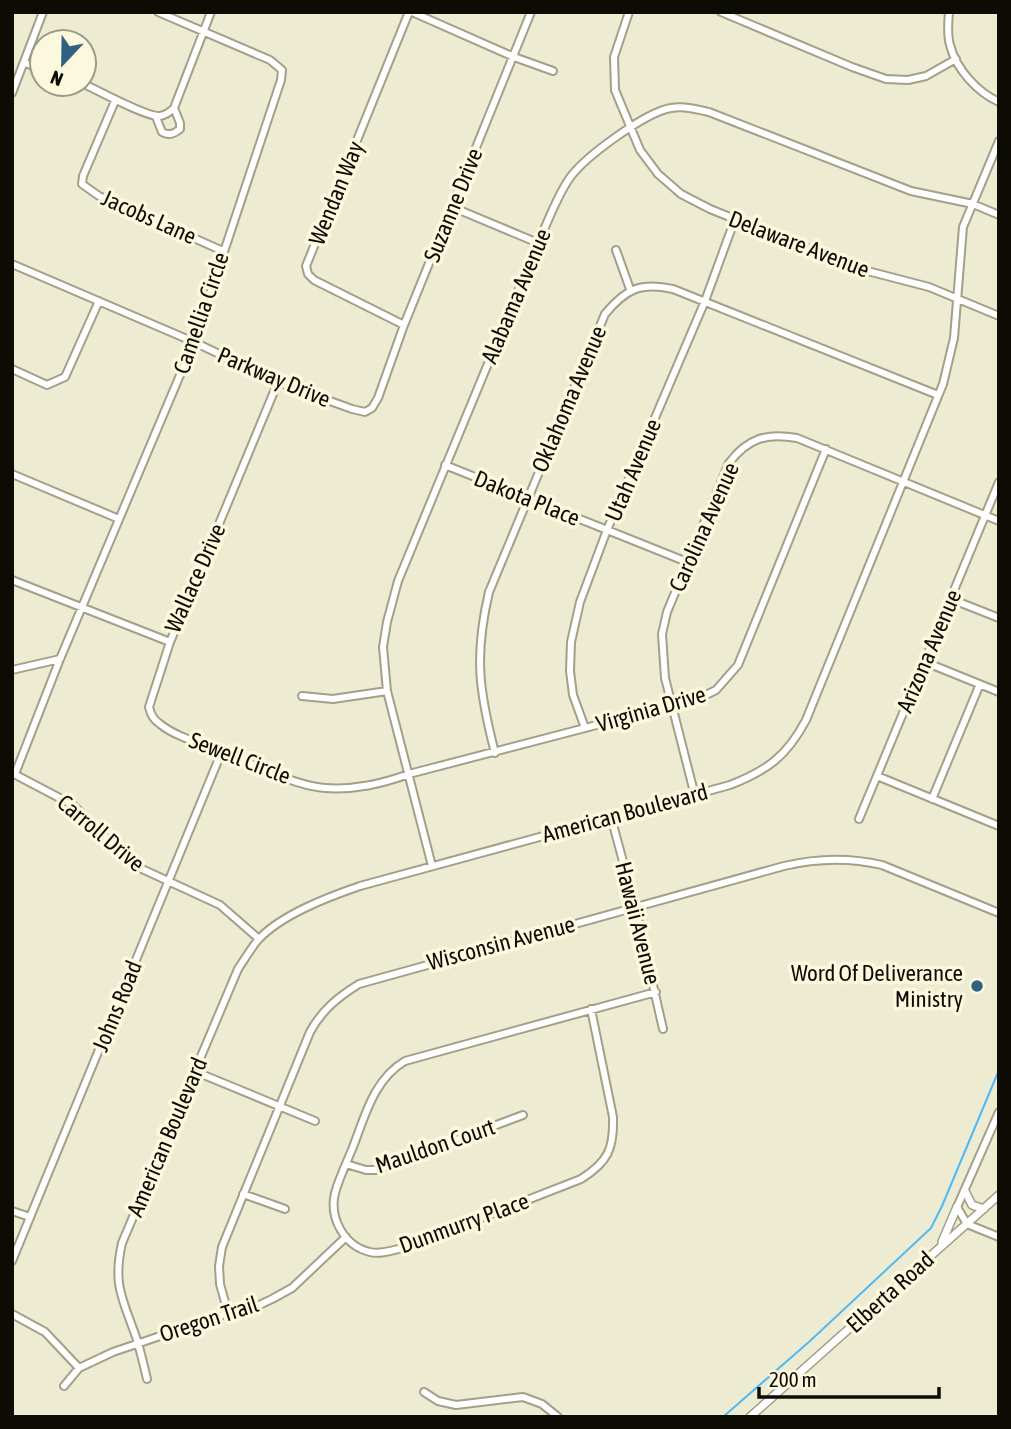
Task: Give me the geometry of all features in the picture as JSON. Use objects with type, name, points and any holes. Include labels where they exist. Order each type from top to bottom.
[{"type":"street","points":[[12,93],[43,12]]},
{"type":"street","name":"Camellia Circle","points":[[81,608],[194,342],[281,80],[282,70],[270,60],[158,12]]},
{"type":"street","points":[[98,91],[156,117],[166,114],[174,108],[211,12]]},
{"type":"street","points":[[411,12],[513,57],[552,71]]},
{"type":"street","name":"Wendan Way","points":[[404,325],[314,280],[308,274],[306,266],[411,12]]},
{"type":"street","name":"Suzanne Drive","points":[[378,398],[404,325],[531,12]]},
{"type":"street","name":"Delaware Avenue","points":[[629,12],[614,57],[612,73],[615,90],[640,150],[658,174],[681,194],[856,268],[929,287],[999,316]]},
{"type":"street","points":[[721,12],[886,79],[908,80],[926,76],[956,59]]},
{"type":"street","points":[[949,12],[950,46],[956,59],[970,82],[984,95],[999,102]]},
{"type":"street","name":"Jacobs Lane","points":[[116,101],[83,176],[82,184],[99,196],[223,251]]},
{"type":"street","name":"Alabama Avenue","points":[[432,866],[387,691],[383,647],[387,622],[398,580],[444,465],[538,243],[570,178],[598,150],[653,113],[688,107],[911,191],[973,204],[999,215]]},
{"type":"street","points":[[156,117],[162,132],[176,133],[180,129],[180,123],[174,108]]},
{"type":"street","name":"American Boulevard","points":[[147,1379],[118,1283],[117,1265],[122,1243],[238,969],[259,939],[302,909],[326,897],[730,785],[760,772],[784,754],[797,738],[948,368],[954,338],[963,228],[999,141]]},
{"type":"street","points":[[452,207],[538,243]]},
{"type":"street","name":"Utah Avenue","points":[[585,728],[573,695],[570,671],[571,642],[580,602],[607,530],[705,301],[735,219]]},
{"type":"street","points":[[616,250],[630,289],[661,286],[705,301],[938,395]]},
{"type":"street","name":"Parkway Drive","points":[[12,264],[194,342],[278,382],[365,412],[372,408],[378,398]]},
{"type":"street","name":"Oklahoma Avenue","points":[[495,753],[483,704],[479,673],[480,628],[489,592],[605,314],[630,289]]},
{"type":"street","points":[[12,369],[47,385],[65,377],[99,301]]},
{"type":"street","name":"Wallace Drive","points":[[81,608],[170,642],[278,382]]},
{"type":"street","name":"Carolina Avenue","points":[[695,796],[662,657],[662,634],[667,612],[687,562],[729,463],[739,450],[757,439],[778,435],[797,438],[999,522]]},
{"type":"street","name":"Virginia Drive","points":[[409,774],[700,698],[716,690],[738,665],[826,449]]},
{"type":"street","name":"Dakota Place","points":[[444,465],[687,562]]},
{"type":"street","points":[[12,474],[119,519]]},
{"type":"street","name":"Arizona Avenue","points":[[859,819],[999,482]]},
{"type":"street","points":[[12,580],[81,608],[14,773]]},
{"type":"street","points":[[951,599],[999,618]]},
{"type":"street","name":"Sewell Circle","points":[[170,642],[153,687],[149,706],[152,717],[161,726],[299,782],[322,788],[376,786],[409,774]]},
{"type":"street","points":[[12,670],[60,659]]},
{"type":"street","points":[[925,662],[999,692]]},
{"type":"street","points":[[932,799],[980,684]]},
{"type":"street","points":[[302,696],[333,699],[387,691]]},
{"type":"street","name":"Johns Road","points":[[12,1261],[222,751]]},
{"type":"street","name":"Carroll Drive","points":[[14,773],[73,805],[116,848],[142,869],[220,905],[259,939]]},
{"type":"street","points":[[877,776],[999,826]]},
{"type":"street","name":"Hawaii Avenue","points":[[611,817],[656,992],[663,1030]]},
{"type":"street","name":"Wisconsin Avenue","points":[[228,1313],[220,1284],[219,1266],[225,1237],[278,1106],[319,1016],[341,995],[359,984],[797,863],[845,859],[882,865],[999,913]]},
{"type":"street","points":[[346,1237],[333,1212],[335,1194],[379,1086],[387,1073],[405,1061],[656,992]]},
{"type":"street","name":"Dunmurry Place","points":[[346,1237],[353,1245],[370,1252],[407,1247],[581,1179],[603,1163],[613,1134],[612,1117],[590,1009]]},
{"type":"street","points":[[194,1071],[315,1121]]},
{"type":"street","points":[[941,1246],[999,1112]]},
{"type":"street","name":"Mauldon Court","points":[[346,1164],[377,1170],[523,1115]]},
{"type":"street","points":[[965,1191],[972,1205],[984,1209]]},
{"type":"street","points":[[243,1194],[285,1209]]},
{"type":"street","name":"Elberta Road","points":[[750,1417],[999,1195]]},
{"type":"street","points":[[957,1207],[967,1224],[999,1237]]},
{"type":"street","points":[[12,1211],[30,1217]]},
{"type":"street","name":"Oregon Trail","points":[[64,1386],[79,1368],[138,1342],[255,1307],[292,1288],[346,1237]]},
{"type":"street","points":[[12,1314],[45,1332],[79,1368]]},
{"type":"street","points":[[424,1392],[439,1401],[456,1405],[523,1397],[542,1404],[558,1417]]},
{"type":"waterway","points":[[723,1417],[810,1341],[931,1228],[999,1070]]},
{"type":"place","name":"Word Of Deliverance Ministry","points":[[977,986]]}]
